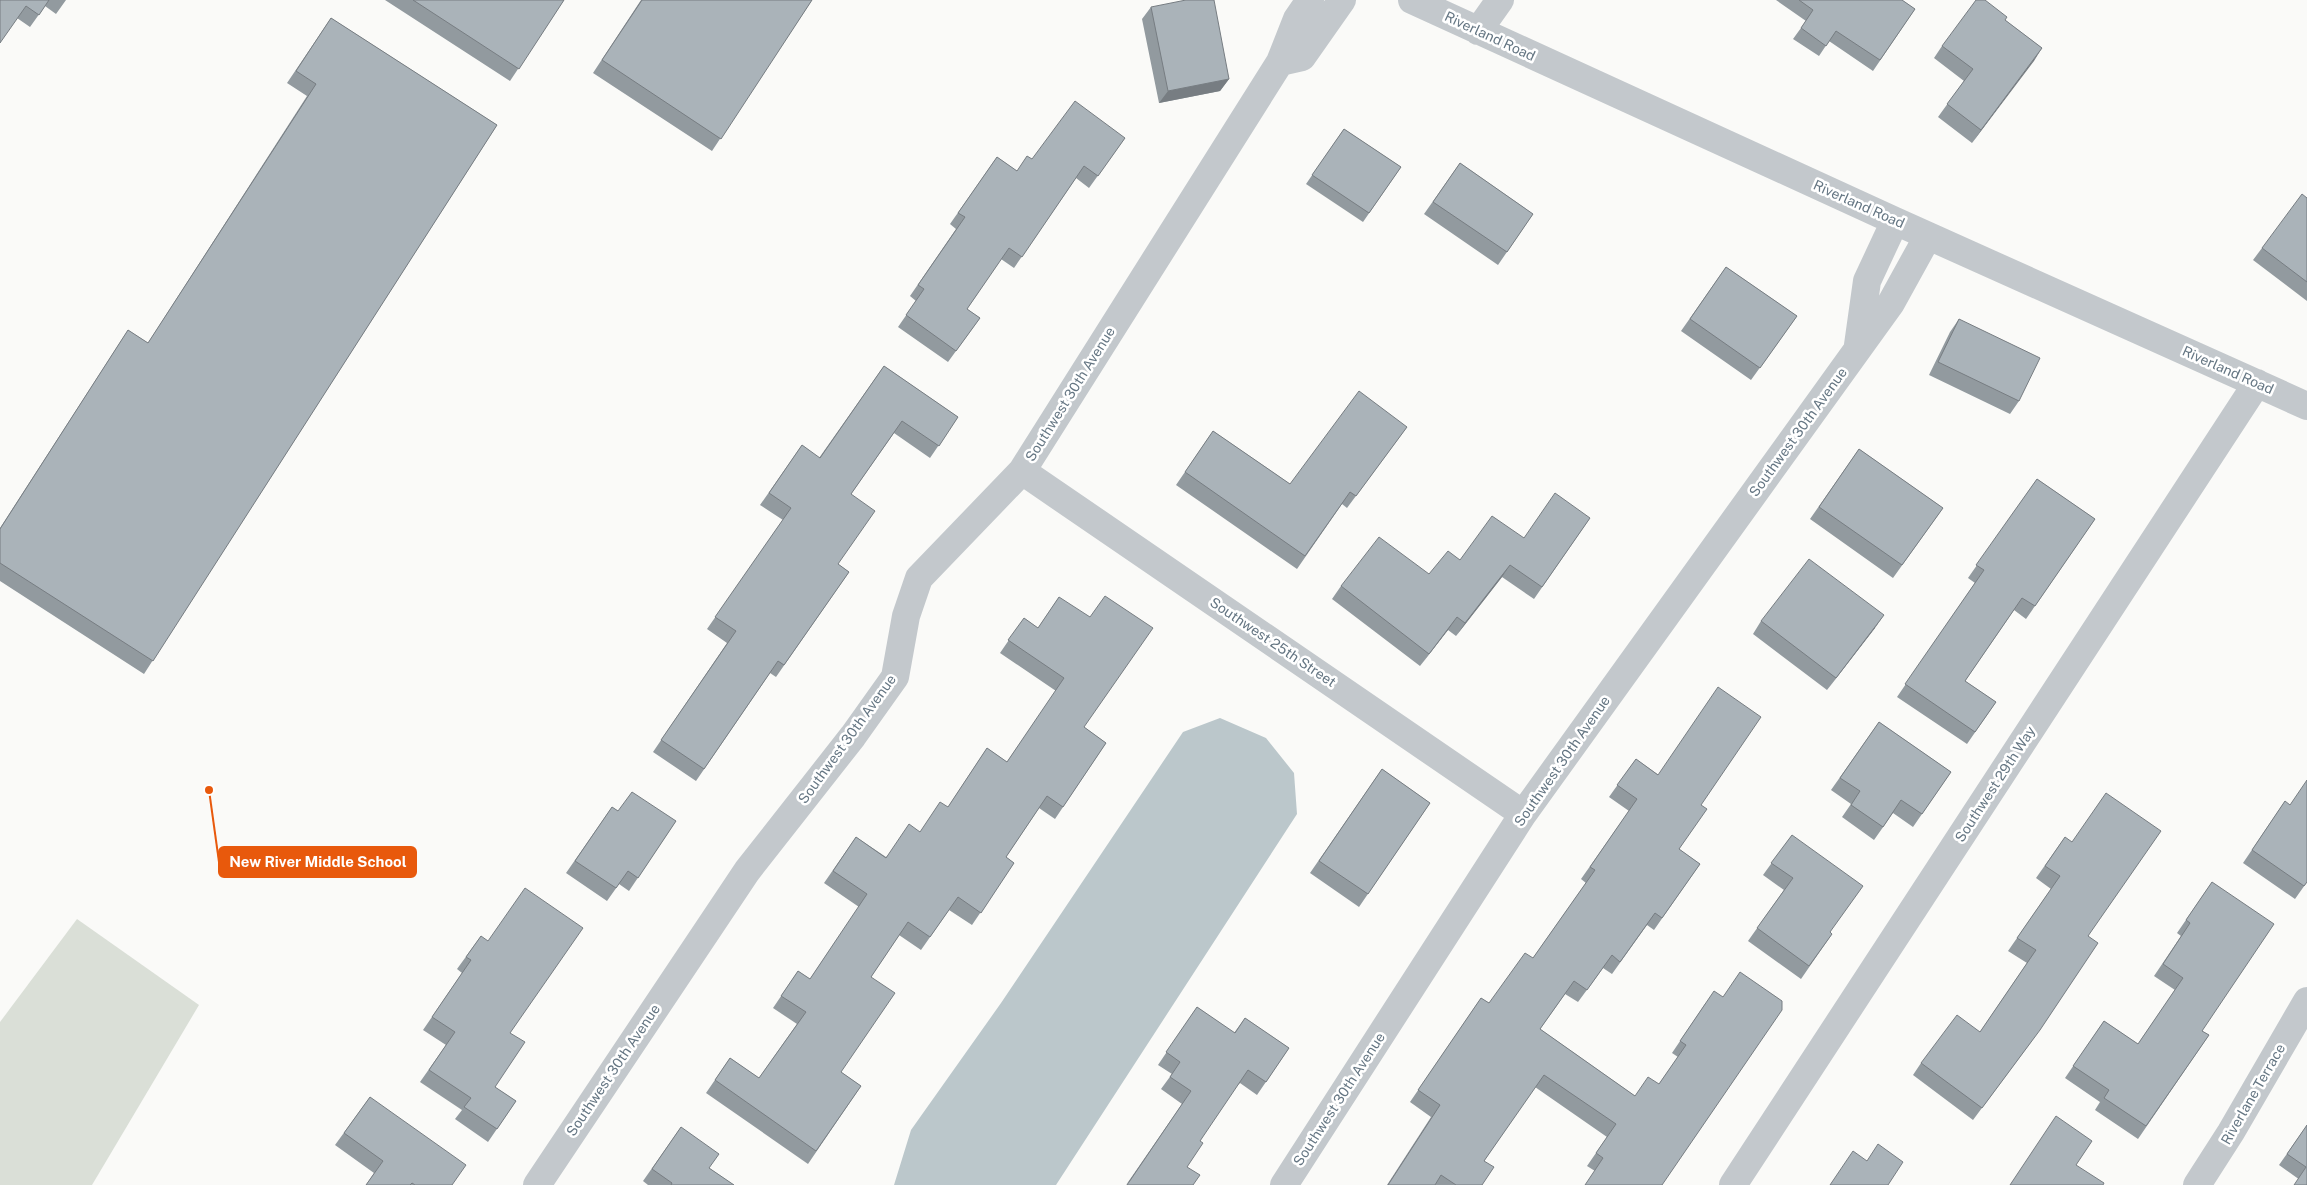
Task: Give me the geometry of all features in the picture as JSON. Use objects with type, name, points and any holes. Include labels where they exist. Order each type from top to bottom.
[{"type":"street","name":"Southwest 30th Avenue","points":[[537,1185],[747,871],[853,736],[895,677],[906,616],[919,578],[1022,471],[1280,62],[1297,19],[1310,0]]},
{"type":"street","points":[[1280,62],[1302,57],[1342,0]]},
{"type":"street","name":"Riverland Road","points":[[1412,0],[1928,236],[2307,406]]},
{"type":"street","points":[[1478,31],[1500,0]]},
{"type":"street","name":"Southwest 30th Avenue","points":[[1857,349],[1867,281],[1895,221]]},
{"type":"street","name":"Southwest 30th Avenue","points":[[1284,1185],[1523,814],[1890,304],[1928,236]]},
{"type":"street","name":"Southwest 29th Way","points":[[1733,1185],[2257,383]]},
{"type":"street","name":"Southwest 25th Street","points":[[1022,471],[1523,814]]},
{"type":"street","name":"Riverlane Terrace","points":[[2197,1185],[2231,1132],[2307,1001]]},
{"type":"shaded area","points":[[1220,718],[1266,738],[1294,773],[1297,814],[1056,1185],[894,1185],[911,1130],[1001,1003],[1183,732]]},
{"type":"shaded area","points":[[77,919],[199,1005],[92,1185],[0,1185],[0,1022]]},
{"type":"building","points":[[0,0],[49,0],[39,15],[26,6],[0,43]]},
{"type":"building","points":[[413,0],[564,0],[519,69]]},
{"type":"building","points":[[642,0],[812,0],[721,139],[602,60]]},
{"type":"building","points":[[1186,0],[1214,0],[1229,79],[1168,91],[1151,7]]},
{"type":"building","points":[[1799,0],[1902,0],[1915,9],[1880,60],[1836,31],[1826,46],[1801,28],[1813,10]]},
{"type":"building","points":[[1976,0],[1985,0],[2007,17],[2005,20],[2042,48],[1981,130],[1947,104],[1973,69],[1942,46]]},
{"type":"building","points":[[331,18],[497,125],[153,661],[0,563],[0,529],[128,330],[148,343],[316,84],[296,71]]},
{"type":"building","points":[[1075,101],[1125,138],[1098,176],[1084,166],[1022,257],[1009,248],[967,309],[980,318],[956,351],[906,315],[924,289],[918,285],[965,217],[958,213],[997,157],[1017,171],[1027,156],[1032,159]]},
{"type":"building","points":[[1344,129],[1401,167],[1369,213],[1312,175]]},
{"type":"building","points":[[1460,163],[1533,214],[1507,252],[1433,202]]},
{"type":"building","points":[[2302,194],[2307,198],[2307,282],[2262,248]]},
{"type":"building","points":[[1726,267],[1797,316],[1760,368],[1690,319]]},
{"type":"building","points":[[1959,319],[2040,358],[2019,401],[1938,362]]},
{"type":"building","points":[[884,366],[958,417],[939,446],[902,421],[851,494],[875,511],[838,564],[849,572],[784,665],[778,661],[704,769],[661,740],[736,631],[715,617],[791,508],[769,493],[802,445],[820,458]]},
{"type":"building","points":[[1359,391],[1407,427],[1356,496],[1350,492],[1305,556],[1185,472],[1213,431],[1290,484]]},
{"type":"building","points":[[1859,449],[1943,508],[1902,565],[1819,507]]},
{"type":"building","points":[[2037,479],[2095,519],[2035,606],[2022,598],[1965,681],[1996,702],[1975,732],[1905,684],[1984,570],[1976,565]]},
{"type":"building","points":[[1555,493],[1590,518],[1542,587],[1510,565],[1465,623],[1457,617],[1429,654],[1341,586],[1379,537],[1429,574],[1448,551],[1460,560],[1492,516],[1524,538]]},
{"type":"building","points":[[1809,559],[1884,615],[1836,678],[1761,621]]},
{"type":"building","points":[[1105,596],[1153,628],[1084,727],[1106,743],[1063,807],[1047,796],[1006,857],[1014,863],[981,913],[958,897],[930,937],[908,922],[871,977],[895,993],[841,1072],[861,1086],[816,1151],[715,1080],[730,1058],[759,1078],[806,1012],[781,996],[798,971],[810,979],[867,894],[833,871],[856,837],[886,858],[909,824],[920,832],[940,802],[948,807],[987,748],[1007,762],[1064,678],[1008,640],[1024,618],[1038,628],[1059,597],[1090,617]]},
{"type":"building","points":[[1718,687],[1761,717],[1701,805],[1707,809],[1679,849],[1700,864],[1662,918],[1655,913],[1620,962],[1612,955],[1587,990],[1574,981],[1540,1029],[1635,1096],[1648,1077],[1659,1084],[1686,1045],[1680,1041],[1714,991],[1723,997],[1740,972],[1782,1001],[1782,1010],[1662,1185],[1585,1185],[1603,1158],[1596,1153],[1616,1124],[1544,1075],[1484,1161],[1494,1167],[1482,1185],[1456,1185],[1441,1175],[1435,1185],[1388,1185],[1440,1105],[1418,1090],[1481,998],[1489,1003],[1525,953],[1533,958],[1595,870],[1590,867],[1637,799],[1617,785],[1636,759],[1658,775]]},
{"type":"building","points":[[1879,722],[1951,772],[1922,814],[1901,800],[1883,827],[1851,805],[1860,791],[1840,778]]},
{"type":"building","points":[[1382,769],[1430,803],[1368,894],[1319,861]]},
{"type":"building","points":[[2307,780],[2307,882],[2304,886],[2252,850],[2285,801],[2290,805]]},
{"type":"building","points":[[632,792],[676,821],[638,878],[628,871],[616,888],[575,861],[612,807],[618,811]]},
{"type":"building","points":[[2106,793],[2161,831],[2088,936],[2098,943],[2040,1030],[1982,1108],[1921,1063],[1957,1015],[1980,1032],[2036,950],[2017,938],[2060,876],[2045,866],[2065,837],[2072,842]]},
{"type":"building","points":[[1792,835],[1863,886],[1830,932],[1832,934],[1809,966],[1757,928],[1793,878],[1771,863]]},
{"type":"building","points":[[2212,882],[2274,924],[2202,1031],[2209,1035],[2146,1126],[2104,1098],[2109,1090],[2073,1066],[2104,1021],[2138,1044],[2183,978],[2163,964],[2190,923],[2186,920]]},
{"type":"building","points":[[525,888],[583,928],[510,1033],[525,1042],[495,1087],[516,1101],[497,1129],[464,1107],[471,1098],[429,1070],[455,1032],[432,1017],[471,960],[466,957],[481,936],[488,941]]},
{"type":"building","points":[[1197,1007],[1235,1033],[1245,1018],[1289,1048],[1266,1082],[1248,1070],[1200,1141],[1203,1143],[1187,1167],[1200,1175],[1193,1185],[1127,1185],[1191,1091],[1170,1077],[1180,1062],[1166,1052]]},
{"type":"building","points":[[370,1097],[466,1165],[452,1185],[415,1185],[412,1183],[410,1185],[366,1185],[383,1161],[344,1133]]},
{"type":"building","points":[[2056,1116],[2092,1141],[2076,1165],[2104,1183],[2103,1185],[2010,1185]]},
{"type":"building","points":[[2307,1125],[2307,1185],[2294,1185],[2306,1167],[2287,1154]]},
{"type":"building","points":[[681,1127],[719,1154],[709,1168],[734,1185],[671,1185],[672,1183],[652,1169]]},
{"type":"building","points":[[1878,1144],[1903,1162],[1888,1185],[1830,1185],[1853,1151],[1867,1161]]},
{"type":"place","name":"New River Middle School","points":[[209,790]]}]
